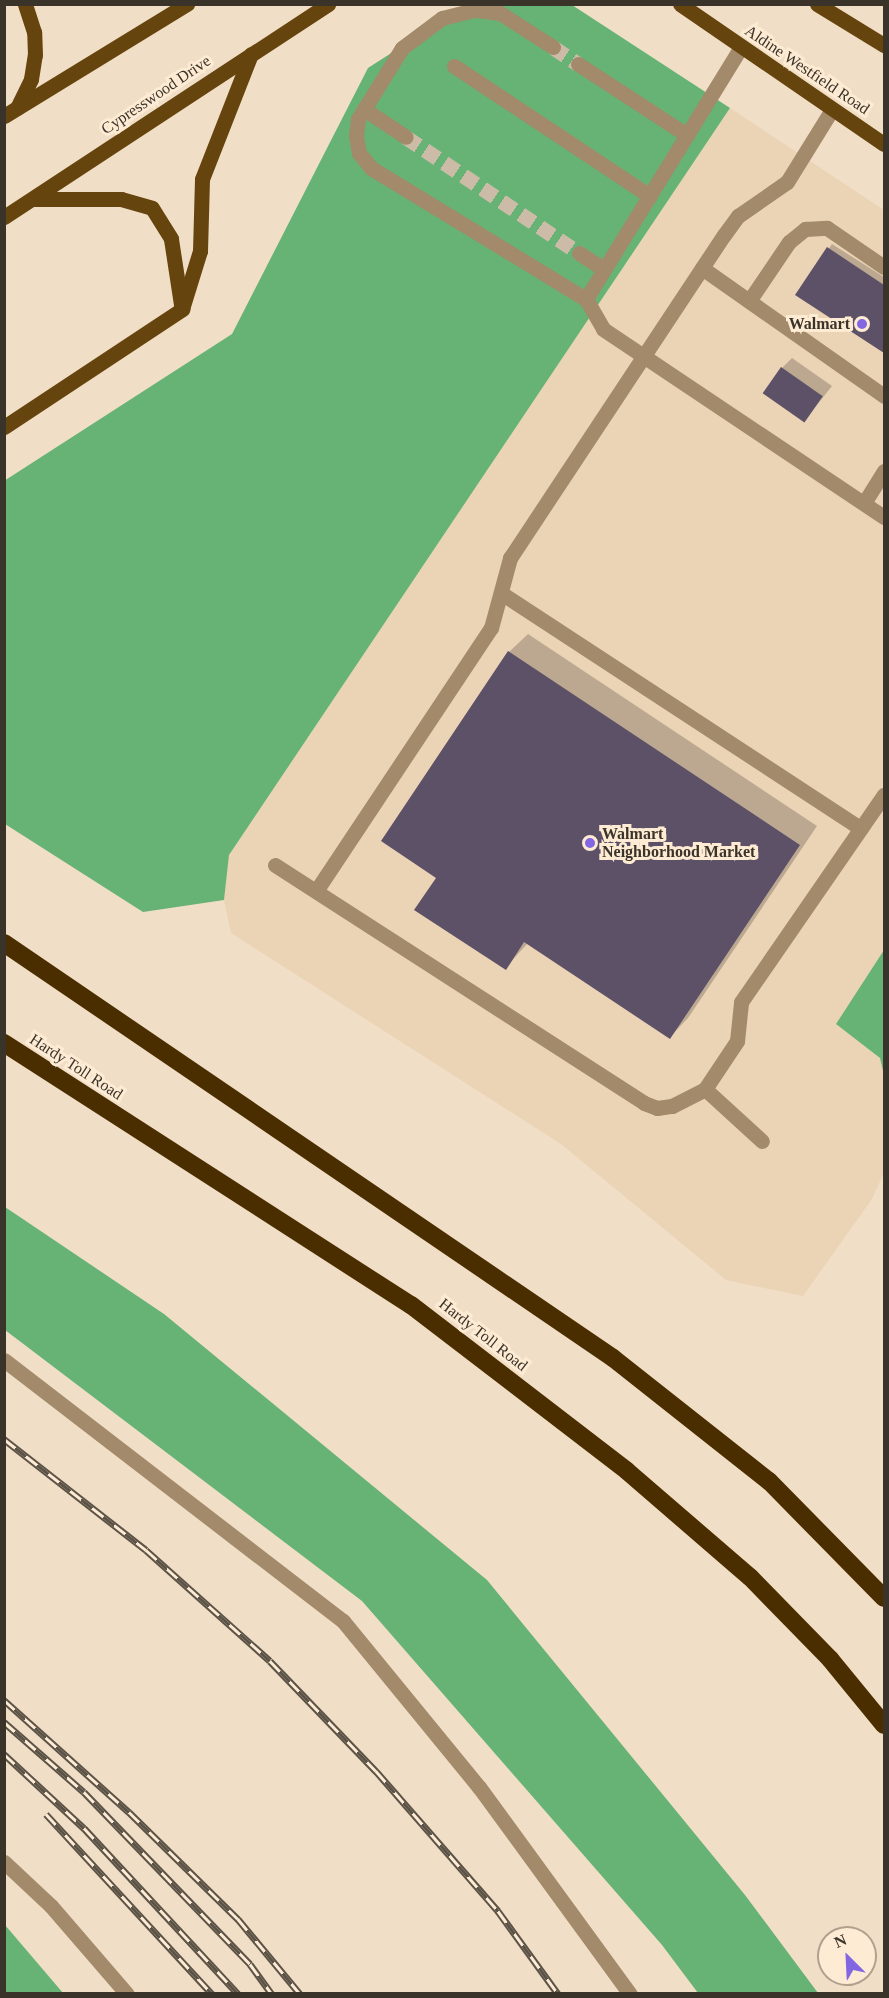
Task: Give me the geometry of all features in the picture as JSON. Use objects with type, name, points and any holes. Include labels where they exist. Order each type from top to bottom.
[{"type":"highway","points":[[4,943],[613,1358],[769,1481],[885,1598]]},
{"type":"highway","name":"Hardy Toll Road","points":[[4,1043],[411,1305],[627,1471],[750,1577],[830,1659],[885,1725]]},
{"type":"main road","points":[[11,112],[31,79],[35,56],[34,32],[26,4]]},
{"type":"main road","points":[[11,112],[187,4]]},
{"type":"main road","name":"Cypresswood Drive","points":[[4,217],[328,4]]},
{"type":"main road","name":"Aldine Westfield Road","points":[[681,4],[831,111],[885,144]]},
{"type":"main road","points":[[817,4],[885,45]]},
{"type":"main road","points":[[4,427],[182,309],[200,251],[202,180],[251,54]]},
{"type":"main road","points":[[33,199],[121,199],[152,208],[171,240],[182,309]]},
{"type":"lane","points":[[553,47],[500,13],[474,10],[442,18],[402,48],[364,109],[356,136],[359,153],[371,168],[586,298],[603,329],[885,517]]},
{"type":"lane","points":[[586,298],[741,47]]},
{"type":"lane","points":[[578,64],[687,135]]},
{"type":"lane","points":[[454,66],[650,195]]},
{"type":"lane","points":[[364,109],[406,137]]},
{"type":"lane","points":[[316,891],[491,627],[510,558],[738,216],[787,182],[831,111]]},
{"type":"lane","points":[[749,301],[789,242],[805,229],[827,228],[885,267]]},
{"type":"lane","points":[[579,253],[604,269]]},
{"type":"lane","points":[[702,268],[885,396]]},
{"type":"lane","points":[[864,503],[885,471]]},
{"type":"lane","points":[[501,593],[861,829]]},
{"type":"lane","points":[[275,865],[644,1103],[657,1108],[672,1107],[705,1089],[737,1041],[741,1002],[885,795]]},
{"type":"lane","points":[[705,1089],[762,1141]]},
{"type":"lane","points":[[4,1360],[343,1621],[479,1787],[630,1994]]},
{"type":"lane","points":[[4,1862],[51,1906],[127,1994]]},
{"type":"shaded area","points":[[730,108],[884,210],[884,950],[836,1024],[880,1058],[884,1075],[884,1173],[872,1199],[803,1296],[726,1280],[561,1144],[231,933],[224,900],[229,855]]},
{"type":"green space","points":[[466,5],[572,5],[730,108],[229,855],[224,900],[143,912],[5,824],[4,481],[232,334],[368,68]]},
{"type":"green space","points":[[884,950],[884,1075],[880,1058],[836,1024]]},
{"type":"green space","points":[[5,1207],[164,1314],[487,1580],[745,1895],[818,1993],[698,1993],[662,1945],[362,1601],[5,1330]]},
{"type":"green space","points":[[5,1925],[63,1993],[5,1993]]},
{"type":"building","name":"Walmart","points":[[827,247],[884,285],[884,353],[795,295]]},
{"type":"building","points":[[781,367],[823,396],[804,422],[763,393]]},
{"type":"building","name":"Walmart Neighborhood Market","points":[[508,651],[800,845],[670,1039],[524,942],[506,970],[414,910],[436,878],[381,841]]},
{"type":"tunnel","points":[[553,47],[578,64]]},
{"type":"tunnel","points":[[406,137],[579,253]]},
{"type":"railway","points":[[4,1439],[146,1550],[270,1661],[376,1771],[498,1911],[558,1994]]},
{"type":"railway","points":[[4,1700],[129,1812],[238,1919],[300,1994]]},
{"type":"railway","points":[[4,1722],[84,1792],[250,1964],[272,1994]]},
{"type":"railway","points":[[4,1754],[84,1828],[238,1994]]},
{"type":"railway","points":[[46,1814],[212,1994]]},
{"type":"place","name":"Walmart","points":[[862,324]]},
{"type":"place","name":"Walmart Neighborhood Market","points":[[590,843]]}]
